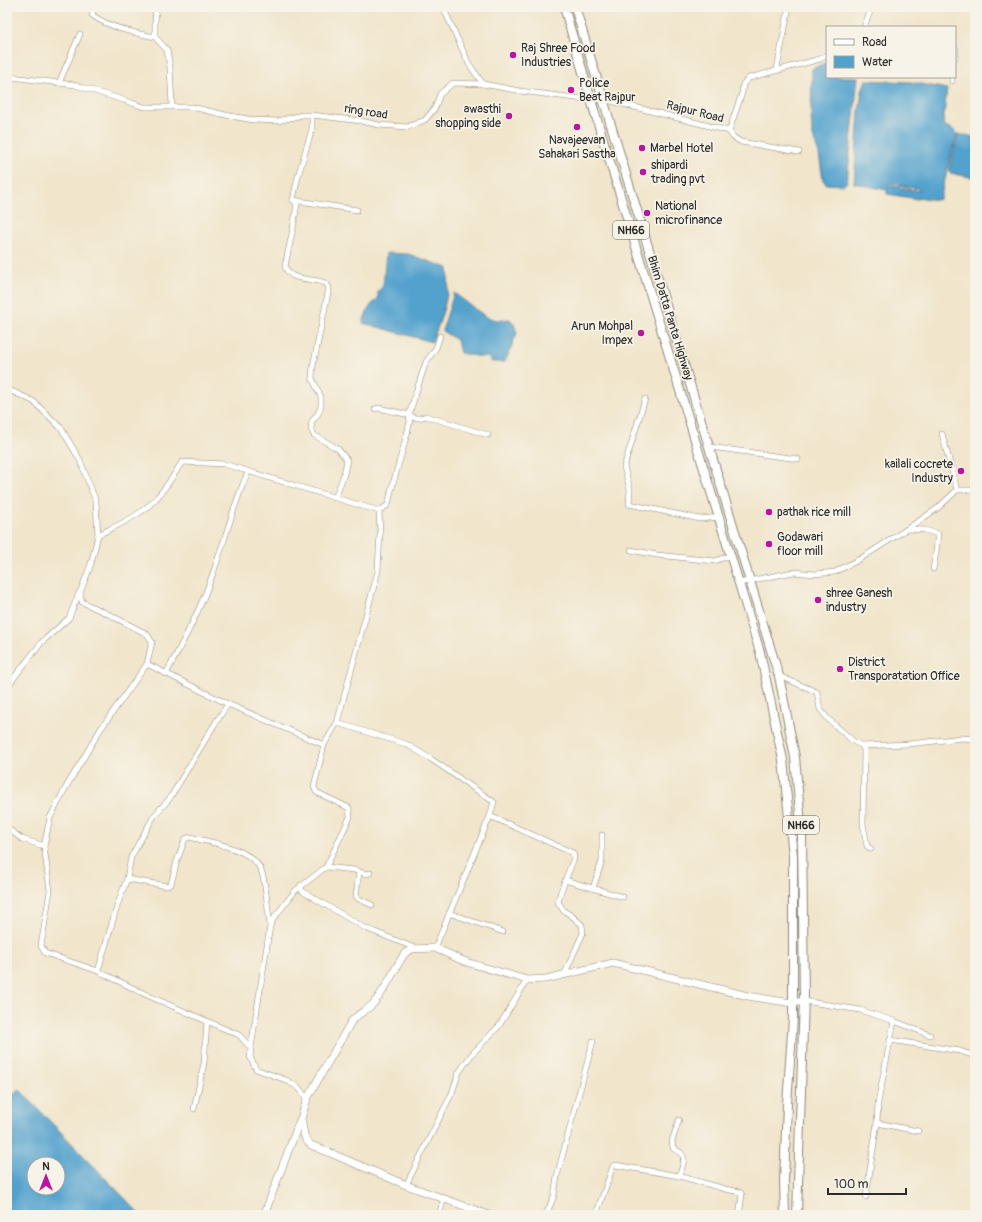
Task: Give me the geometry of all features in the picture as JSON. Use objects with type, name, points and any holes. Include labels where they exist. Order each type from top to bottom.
[{"type":"highway","name":"Bhim Datta Panta Highway","points":[[564,7],[591,100],[719,517]]},
{"type":"highway","name":"Bhim Datta Panta Highway","points":[[575,7],[710,447]]},
{"type":"highway","name":"NH66","points":[[710,447],[779,676],[795,758],[802,836],[804,1001],[797,1215]]},
{"type":"highway","name":"NH66","points":[[719,517],[765,668],[784,760],[793,856],[792,1003],[784,1182],[785,1215]]},
{"type":"main road","points":[[264,1215],[301,1119],[307,1099],[351,1022],[377,999],[405,953],[416,948],[435,948],[466,962],[527,980],[546,979],[613,963],[748,996],[792,1003],[804,1001]]},
{"type":"main road","points":[[301,1119],[306,1140],[311,1145],[406,1185],[489,1215]]},
{"type":"street","points":[[94,7],[92,15],[100,21],[135,33],[155,37],[167,50],[171,75],[172,106]]},
{"type":"street","points":[[155,37],[154,23],[156,7]]},
{"type":"street","points":[[443,7],[468,64],[483,84]]},
{"type":"street","points":[[777,69],[789,7]]},
{"type":"street","points":[[864,26],[872,7]]},
{"type":"street","points":[[60,83],[80,34]]},
{"type":"street","name":"Rajpur Road","points":[[591,100],[603,99],[729,131],[742,93],[743,84],[749,78],[826,56]]},
{"type":"street","name":"ring road","points":[[7,79],[12,77],[75,85],[144,107],[192,107],[254,120],[278,121],[302,115],[407,127],[425,120],[435,108],[440,94],[454,83],[483,84],[520,91],[591,100]]},
{"type":"street","points":[[293,200],[298,176],[312,129],[312,116]]},
{"type":"street","points":[[729,131],[732,137],[741,142],[799,152]]},
{"type":"street","points":[[293,200],[357,210]]},
{"type":"street","points":[[293,200],[297,204],[293,229],[284,266],[286,271],[293,276],[325,283],[329,288],[313,366],[312,378],[321,397],[321,406],[312,421],[312,429],[314,435],[338,449],[347,460],[344,474],[335,498]]},
{"type":"street","points":[[379,511],[388,505],[407,434],[410,421],[409,415],[415,395],[426,362],[436,348],[440,336]]},
{"type":"street","points":[[7,389],[33,401],[61,428],[80,460],[96,502],[98,535],[91,564],[69,618],[42,642],[16,674],[7,688]]},
{"type":"street","points":[[645,399],[624,467],[630,489],[629,504],[700,520],[719,517]]},
{"type":"street","points":[[375,409],[379,408],[409,415],[414,418],[426,416],[488,434]]},
{"type":"street","points":[[942,434],[956,490]]},
{"type":"street","points":[[710,447],[798,459]]},
{"type":"street","points":[[98,535],[123,524],[147,507],[164,489],[182,462],[224,464],[379,511]]},
{"type":"street","points":[[166,674],[193,622],[212,577],[238,495],[248,472]]},
{"type":"street","points":[[740,583],[793,572],[815,574],[836,572],[908,529],[938,508],[956,490],[975,490]]},
{"type":"street","points":[[270,926],[274,918],[301,885],[326,867],[350,817],[349,808],[316,792],[314,786],[324,745],[337,723],[378,571],[380,532],[379,511]]},
{"type":"street","points":[[908,529],[925,530],[938,534],[933,569]]},
{"type":"street","points":[[631,550],[657,555],[715,561],[731,555]]},
{"type":"street","points":[[80,593],[82,602],[147,634],[152,642],[147,664],[100,730],[65,789],[50,818],[44,846],[50,891],[41,946],[45,953],[98,971],[207,1022],[240,1035],[251,1048]]},
{"type":"street","points":[[147,664],[228,704],[324,745]]},
{"type":"street","points":[[779,676],[816,692],[820,709],[828,719],[853,741],[862,746],[909,744],[962,738],[975,739]]},
{"type":"street","points":[[98,971],[118,903],[127,879],[130,857],[154,816],[170,798],[228,704]]},
{"type":"street","points":[[337,723],[406,744],[431,759],[494,802],[490,816],[435,948]]},
{"type":"street","points":[[862,746],[864,750],[863,824],[867,846],[871,849]]},
{"type":"street","points":[[490,816],[574,853],[574,858],[558,902],[564,912],[572,916],[582,925],[583,933],[564,975]]},
{"type":"street","points":[[7,828],[22,839],[44,846]]},
{"type":"street","points":[[593,888],[602,861],[602,834]]},
{"type":"street","points":[[127,879],[167,886],[171,884],[184,839],[190,837],[247,854],[257,864],[262,872],[270,926],[250,1057],[256,1069],[286,1080],[299,1088],[307,1099]]},
{"type":"street","points":[[326,867],[366,874],[370,873]]},
{"type":"street","points":[[359,872],[356,896],[372,905]]},
{"type":"street","points":[[565,880],[623,897]]},
{"type":"street","points":[[301,885],[302,891],[365,928],[416,948]]},
{"type":"street","points":[[449,913],[503,932]]},
{"type":"street","points":[[406,1185],[452,1093],[459,1072],[472,1054],[499,1026],[527,980]]},
{"type":"street","points":[[804,1001],[860,1010],[894,1020],[930,1035]]},
{"type":"street","points":[[866,1197],[877,1123],[878,1103],[894,1020]]},
{"type":"street","points":[[194,1109],[204,1063],[207,1022]]},
{"type":"street","points":[[890,1040],[960,1051],[975,1056]]},
{"type":"street","points":[[546,1215],[554,1196],[593,1041]]},
{"type":"street","points":[[679,1120],[672,1141],[673,1148],[683,1156],[679,1176]]},
{"type":"street","points":[[877,1123],[918,1131]]},
{"type":"street","points":[[596,1215],[614,1165],[679,1176],[740,1192],[742,1195],[739,1215]]},
{"type":"street","points":[[438,1215],[444,1199]]},
{"type":"street","points":[[664,1213],[672,1215]]},
{"type":"water","points":[[826,62],[826,78],[858,78],[847,182],[844,185],[826,184],[823,180],[819,154],[812,134],[812,69]]},
{"type":"water","points":[[866,80],[911,82],[947,89],[943,124],[957,133],[940,199],[936,200],[918,197],[918,199],[887,194],[887,190],[854,183],[859,111],[862,91]],"holes":[[[889,183],[919,189],[919,191],[889,185]]]},
{"type":"water","points":[[958,134],[975,137],[975,178],[950,173],[949,171]]},
{"type":"water","points":[[386,253],[408,254],[448,268],[449,277],[447,296],[432,342],[363,323],[368,310],[378,299],[378,291],[383,286]]},
{"type":"water","points":[[454,293],[486,317],[496,320],[510,319],[514,324],[517,333],[505,362],[492,362],[488,357],[460,353],[457,340],[442,331]]},
{"type":"water","points":[[19,1089],[141,1215],[7,1215],[7,1100]]},
{"type":"place","name":"Raj Shree Food Industries","points":[[513,55]]},
{"type":"place","name":"Police Beat Rajpur","points":[[571,90]]},
{"type":"place","name":"awasthi shopping side","points":[[509,116]]},
{"type":"place","name":"Navajeevan Sahakari Sastha","points":[[577,127]]},
{"type":"place","name":"Marbel Hotel","points":[[642,148]]},
{"type":"place","name":"shipardi trading pvt","points":[[643,172]]},
{"type":"place","name":"National microfinance","points":[[647,213]]},
{"type":"place","name":"Arun Mohpal Impex","points":[[641,333]]},
{"type":"place","name":"kailali cocrete Industry","points":[[961,471]]},
{"type":"place","name":"pathak rice mill","points":[[769,512]]},
{"type":"place","name":"Godawari floor mill","points":[[769,544]]},
{"type":"place","name":"shree Ganesh industry","points":[[818,600]]},
{"type":"place","name":"District Transporatation Office","points":[[840,669]]}]
